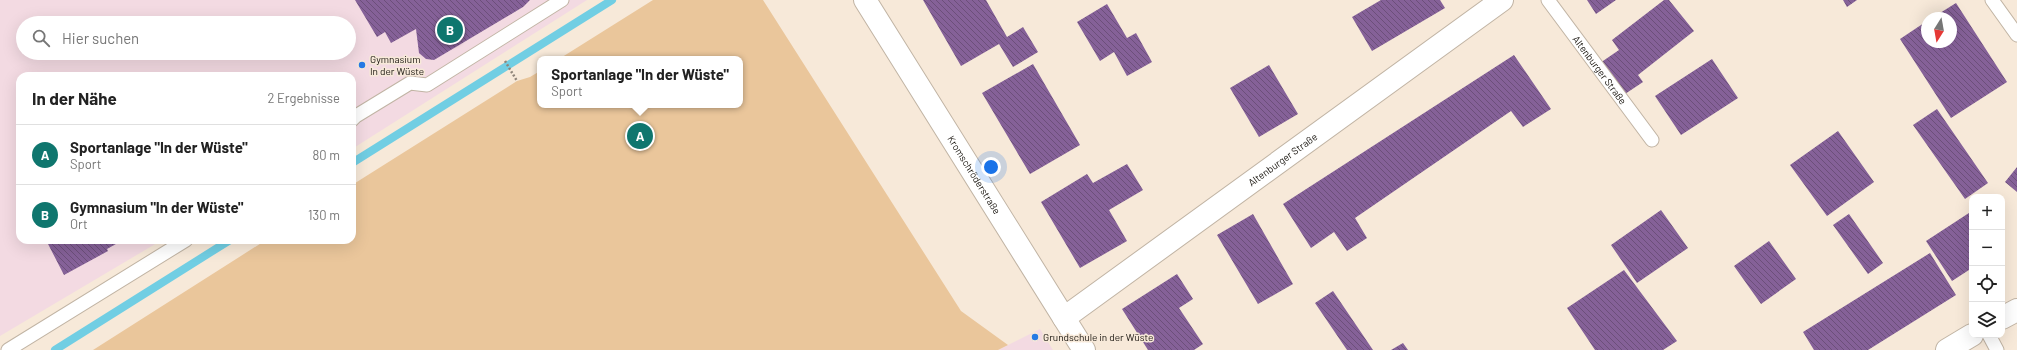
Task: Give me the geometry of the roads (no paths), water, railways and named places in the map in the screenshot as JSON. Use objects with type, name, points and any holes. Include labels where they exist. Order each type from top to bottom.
[{"type":"street","name":"Kromschröderstraße","points":[[865,0],[1084,350]]},
{"type":"street","name":"Altenburger Straße","points":[[1064,318],[1502,0]]},
{"type":"street","points":[[2005,316],[2017,310]]},
{"type":"street","points":[[1947,350],[1969,337]]},
{"type":"lane","points":[[356,116],[410,83],[427,85],[562,0]]},
{"type":"lane","name":"Altenburger Straße","points":[[1548,0],[1652,140]]},
{"type":"lane","points":[[1992,0],[2017,34]]},
{"type":"lane","points":[[8,350],[180,244]]},
{"type":"lane","points":[[1991,338],[1997,350]]},
{"type":"waterway","points":[[356,160],[612,0]]},
{"type":"waterway","points":[[55,350],[224,244]]},
{"type":"place","name":"Gymnasium \"In der Wüste\"","points":[[450,30]]},
{"type":"place","name":"Gymnasium In der Wüste","points":[[362,65]]},
{"type":"place","name":"Sportanlage \"In der Wüste\"","points":[[640,136]]},
{"type":"place","name":"Grundschule in der Wüste","points":[[1035,337]]}]
